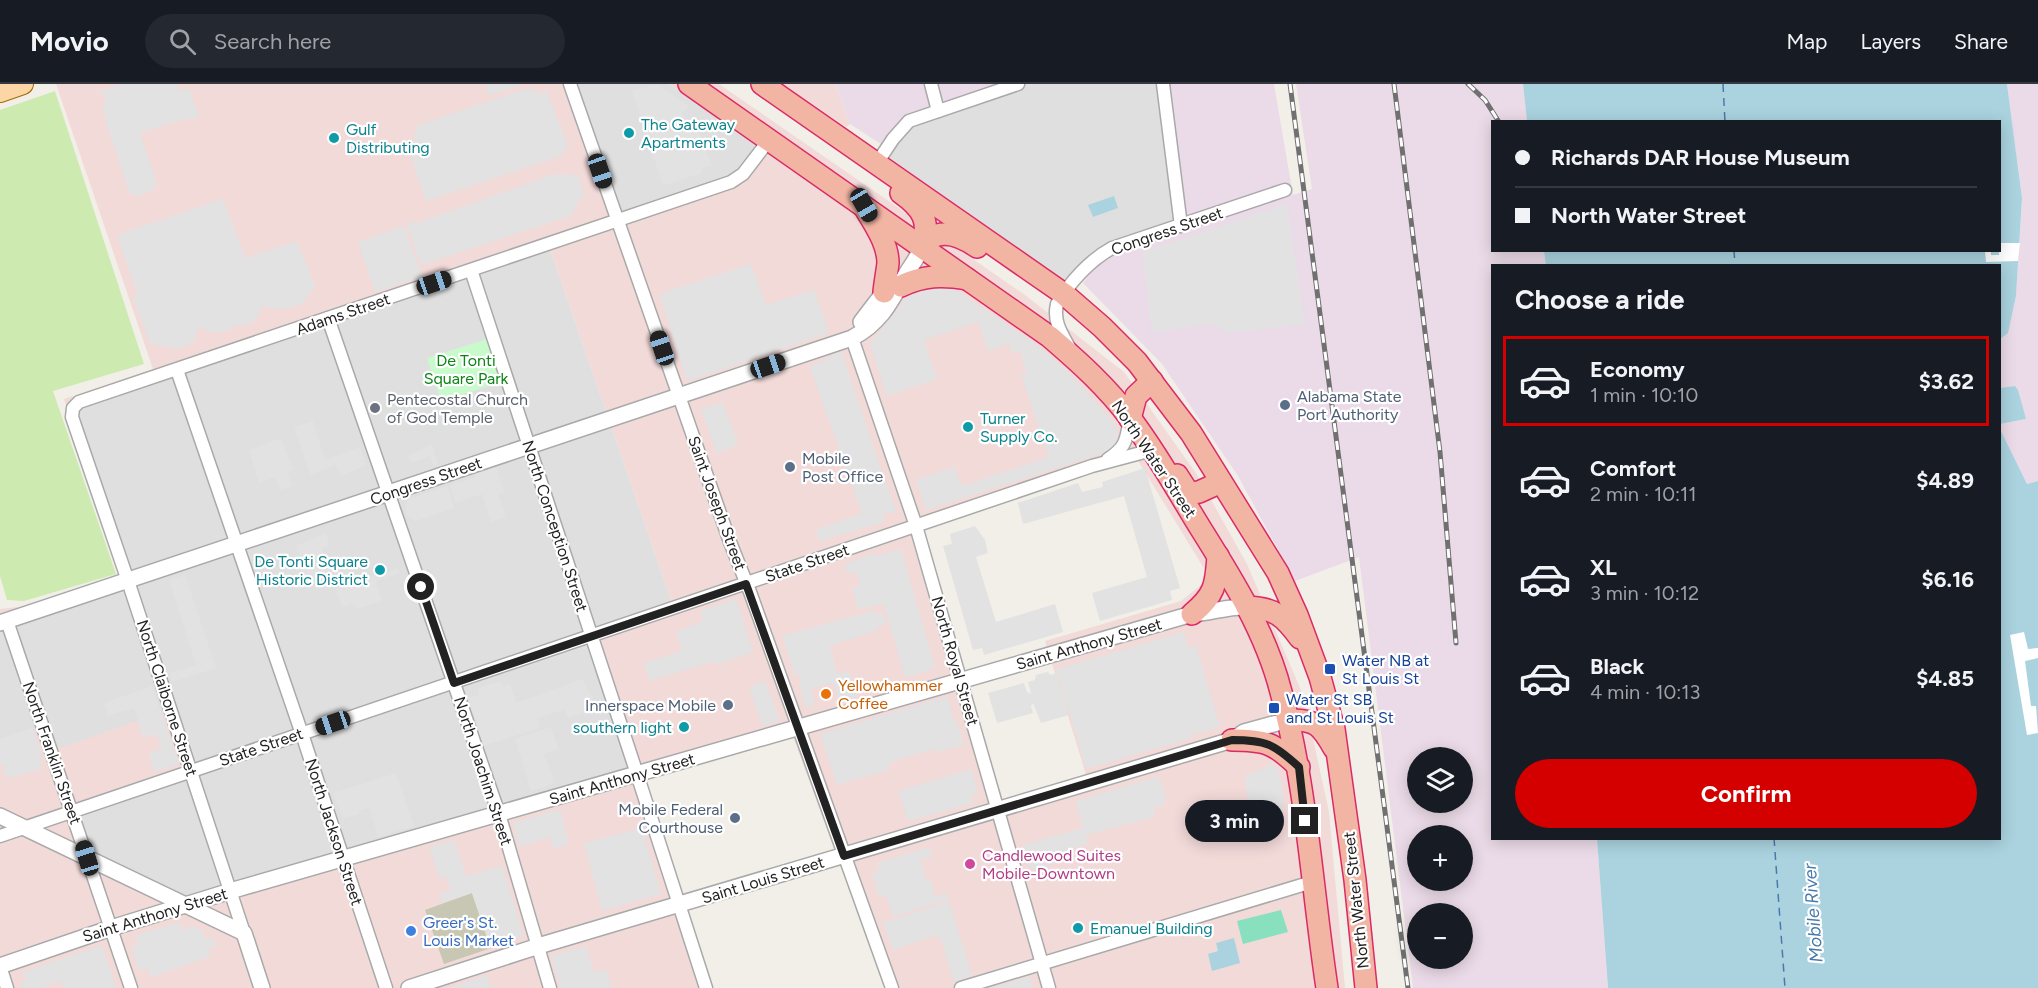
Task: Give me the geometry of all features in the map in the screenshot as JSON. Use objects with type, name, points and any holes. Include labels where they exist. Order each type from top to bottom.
[{"type":"highway","name":"North Water Street","points":[[689,84],[922,245],[1050,337],[1095,377],[1130,418],[1218,556],[1247,607],[1280,688],[1299,767],[1327,988]]},
{"type":"highway","name":"North Water Street","points":[[762,84],[1056,288],[1102,327],[1152,381],[1191,433],[1278,573],[1317,668],[1331,718],[1338,755],[1355,880],[1364,988]]},
{"type":"highway","points":[[806,113],[832,145],[915,204],[924,218],[926,227],[922,245]]},
{"type":"highway","points":[[864,205],[876,226],[886,252],[893,289],[931,276],[970,280]]},
{"type":"highway","points":[[922,245],[928,238],[934,236],[958,236],[1009,268],[1056,288]]},
{"type":"highway","points":[[1130,418],[1134,399],[1152,381]]},
{"type":"highway","points":[[1152,450],[1168,461],[1190,492],[1199,492],[1221,482]]},
{"type":"highway","points":[[1192,614],[1212,595],[1218,556]]},
{"type":"highway","points":[[1247,607],[1263,607],[1278,613],[1287,621],[1317,668],[1318,696],[1315,705],[1308,711],[1288,720]]},
{"type":"highway","points":[[1288,720],[1311,721],[1321,727],[1338,755]]},
{"type":"highway","points":[[1232,740],[1254,740],[1267,743],[1281,750],[1299,767]]},
{"type":"main road","points":[[0,92],[23,84]]},
{"type":"street","name":"Saint Joseph Street","points":[[570,84],[730,542],[892,988]]},
{"type":"street","points":[[931,84],[938,111]]},
{"type":"street","points":[[877,163],[893,139],[909,122],[1018,84]]},
{"type":"street","points":[[1163,84],[1181,226]]},
{"type":"street","name":"Adams Street","points":[[73,408],[79,402],[731,182],[743,174],[769,140]]},
{"type":"street","name":"Congress Street","points":[[1056,288],[1112,248],[1285,190]]},
{"type":"street","points":[[852,338],[859,324],[893,289],[918,258],[922,245]]},
{"type":"street","name":"North Conception Street","points":[[471,270],[706,988]]},
{"type":"street","points":[[1056,288],[1056,320],[1076,358]]},
{"type":"street","name":"North Joachim Street","points":[[328,318],[499,814],[550,988]]},
{"type":"street","name":"Congress Street","points":[[4,622],[852,338]]},
{"type":"street","name":"North Royal Street","points":[[852,338],[916,526],[1049,988]]},
{"type":"street","name":"North Jackson Street","points":[[177,370],[386,988]]},
{"type":"street","name":"North Claiborne Street","points":[[73,408],[72,417],[262,988]]},
{"type":"street","name":"State Street","points":[[1102,463],[1122,450],[1126,442],[1130,418]]},
{"type":"street","name":"State Street","points":[[0,836],[1102,463],[1113,462],[1152,450]]},
{"type":"street","name":"Saint Anthony Street","points":[[0,966],[230,891],[961,680],[1192,614],[1210,613],[1234,606],[1247,607]]},
{"type":"street","name":"North Franklin Street","points":[[4,622],[72,812],[131,988]]},
{"type":"street","name":"Saint Louis Street","points":[[409,988],[537,946],[997,811],[1232,740],[1244,732],[1288,720]]},
{"type":"street","points":[[0,816],[244,933]]},
{"type":"street","points":[[961,988],[1312,882]]},
{"type":"street","points":[[0,966],[8,988]]},
{"type":"shaded area","points":[[56,84],[574,84],[621,214],[77,410],[131,575],[0,623],[0,609],[27,606],[122,577],[64,399],[153,369]]},
{"type":"shaded area","points":[[120,84],[177,84],[180,91],[189,88],[199,117],[189,120],[187,118],[140,133],[157,185],[151,191],[139,196],[130,194],[107,125],[103,108],[106,99],[100,91]]},
{"type":"shaded area","points":[[485,84],[521,84],[489,96]]},
{"type":"shaded area","points":[[574,84],[669,84],[743,135],[767,155],[746,175],[550,249],[672,603],[640,768],[185,899],[91,854],[56,749],[51,726],[0,744],[0,623],[131,575],[77,410],[620,214]]},
{"type":"shaded area","points":[[658,84],[689,106],[682,114],[686,124],[695,121],[712,165],[701,169],[702,173],[663,186],[632,90]]},
{"type":"shaded area","points":[[669,84],[719,84],[1025,295],[1124,372],[1196,473],[1247,564],[1304,697],[1329,812],[1345,988],[885,988],[792,734],[642,778],[709,988],[0,988],[0,744],[50,726],[56,749],[166,711],[189,778],[78,814],[91,854],[185,899],[640,768],[594,629],[672,603],[550,249],[734,184],[767,155],[743,135]],"holes":[[[1137,459],[1205,570],[1201,585],[1181,601],[1045,641],[1087,778],[1003,802],[923,528]]]},
{"type":"shaded area","points":[[783,84],[835,84],[850,124],[846,127]]},
{"type":"shaded area","points":[[835,84],[1033,84],[910,125],[890,150],[850,124]]},
{"type":"shaded area","points":[[1033,84],[1158,84],[1175,222],[1100,249],[1064,280],[887,156],[910,125]]},
{"type":"shaded area","points":[[1158,84],[1274,84],[1293,195],[1312,189],[1296,84],[1523,84],[1527,120],[1491,120],[1491,252],[1544,252],[1546,264],[1491,264],[1491,840],[1597,840],[1608,988],[1413,988],[1411,969],[1473,969],[1473,903],[1407,903],[1407,940],[1359,557],[1295,581],[1238,476],[1162,364],[1083,283],[1099,260],[1177,234]]},
{"type":"shaded area","points":[[2007,84],[2038,84],[2038,481],[2027,484],[2001,431],[2001,424],[2026,419],[2015,386],[2001,388],[2001,338],[2008,332],[2016,296],[2022,198]]},
{"type":"shaded area","points":[[529,88],[540,94],[546,90],[568,146],[561,156],[426,201],[408,146],[415,139],[418,125]]},
{"type":"shaded area","points":[[555,174],[578,175],[584,194],[570,216],[421,265],[406,222],[417,223]]},
{"type":"shaded area","points":[[223,199],[245,258],[297,241],[315,286],[303,303],[288,308],[274,309],[263,306],[255,321],[245,325],[236,325],[232,329],[214,333],[199,327],[193,343],[175,349],[150,343],[133,297],[138,295],[117,235]]},
{"type":"shaded area","points":[[1287,204],[1305,324],[1229,333],[1213,324],[1152,333],[1142,252]]},
{"type":"shaded area","points":[[404,226],[422,277],[375,292],[358,242]]},
{"type":"shaded area","points":[[751,264],[766,305],[814,290],[829,333],[687,381],[659,294]]},
{"type":"shaded area","points":[[926,286],[947,286],[956,290],[1037,345],[1064,368],[1114,422],[1118,431],[1117,443],[1113,450],[926,510],[916,480],[955,467],[962,486],[1049,457],[1021,375],[1027,372],[1020,351],[1012,353],[1009,344],[988,351],[978,322],[924,340],[937,379],[887,396],[870,344],[907,297]]},
{"type":"shaded area","points":[[841,351],[896,512],[882,514],[884,522],[820,541],[816,530],[862,513],[810,367]]},
{"type":"shaded area","points":[[723,402],[738,445],[717,453],[701,409]]},
{"type":"shaded area","points":[[313,421],[325,460],[360,447],[366,465],[341,476],[336,465],[310,475],[294,427]]},
{"type":"shaded area","points":[[281,438],[293,470],[288,472],[292,486],[280,490],[275,477],[259,483],[249,450]]},
{"type":"shaded area","points":[[432,444],[438,466],[433,466],[430,456],[411,463],[408,456]]},
{"type":"shaded area","points":[[496,467],[504,492],[498,494],[506,517],[491,522],[482,494],[455,503],[450,485],[476,477],[475,474]]},
{"type":"shaded area","points":[[1145,468],[1180,588],[1170,591],[1172,600],[1100,621],[1092,593],[1147,577],[1124,496],[1023,524],[1018,503],[1078,483],[1082,492],[1103,487],[1102,482]]},
{"type":"shaded area","points":[[448,486],[454,508],[416,521],[408,517],[405,507],[409,499]]},
{"type":"shaded area","points":[[975,526],[985,540],[988,553],[976,557],[996,622],[1055,604],[1063,632],[984,655],[982,648],[973,650],[943,546],[952,544],[950,534]]},
{"type":"shaded area","points":[[326,533],[329,545],[322,549],[332,577],[308,585],[296,546]]},
{"type":"shaded area","points":[[901,549],[935,668],[905,678],[884,604],[858,609],[852,588],[860,586],[856,572],[847,573],[845,564],[873,554],[878,556]]},
{"type":"shaded area","points":[[398,568],[400,573],[376,581],[382,601],[357,609],[354,603],[342,607],[335,588]]},
{"type":"shaded area","points":[[185,575],[216,668],[172,682],[170,673],[196,665],[169,580]]},
{"type":"shaded area","points":[[736,599],[753,652],[716,665],[714,661],[650,681],[644,663],[682,651],[676,632],[703,621],[700,611]]},
{"type":"shaded area","points":[[875,610],[876,615],[883,613],[886,624],[877,627],[878,630],[830,646],[837,674],[848,671],[857,698],[840,703],[833,683],[811,689],[815,705],[806,708],[799,685],[801,683],[799,674],[795,676],[782,636]]},
{"type":"shaded area","points":[[1184,632],[1188,647],[1196,646],[1220,727],[1191,735],[1192,738],[1086,769],[1057,669]]},
{"type":"shaded area","points":[[1047,672],[1051,675],[1057,673],[1069,715],[1041,723],[1033,703],[1031,706],[1033,713],[997,723],[988,693],[1024,683],[1027,692],[1031,694],[1028,682],[1035,680],[1036,675]]},
{"type":"shaded area","points":[[582,679],[598,708],[568,718],[565,709],[538,718],[540,728],[483,746],[469,698],[479,695],[478,688],[501,681],[503,686],[510,684],[516,702],[519,702]]},
{"type":"shaded area","points":[[765,681],[780,721],[763,726],[749,687]]},
{"type":"shaded area","points":[[152,686],[179,764],[154,772],[149,753],[162,748],[156,734],[143,738],[134,708],[108,716],[104,703]]},
{"type":"shaded area","points":[[947,696],[954,722],[957,721],[964,745],[937,752],[933,749],[888,763],[890,769],[837,785],[820,734]]},
{"type":"shaded area","points":[[551,727],[559,749],[544,754],[555,783],[531,791],[515,739]]},
{"type":"shaded area","points":[[32,728],[40,750],[41,769],[10,778],[3,773],[5,766],[0,764],[0,739]]},
{"type":"shaded area","points":[[1273,764],[1278,770],[1281,781],[1284,810],[1277,813],[1278,821],[1260,826],[1258,820],[1250,821],[1245,776]]},
{"type":"shaded area","points":[[971,769],[978,794],[971,796],[973,803],[912,820],[907,819],[898,791]]},
{"type":"shaded area","points":[[396,773],[414,826],[378,837],[369,808],[359,811],[359,814],[343,818],[333,793]]},
{"type":"shaded area","points":[[1159,776],[1166,800],[1161,806],[1153,808],[1155,817],[1086,835],[1088,844],[1073,849],[1075,857],[1032,870],[1027,862],[1024,845],[1083,828],[1076,801]]},
{"type":"shaded area","points":[[560,809],[569,844],[553,849],[550,837],[519,847],[513,823]]},
{"type":"shaded area","points":[[642,828],[661,894],[602,911],[584,843]]},
{"type":"shaded area","points":[[454,840],[466,876],[502,866],[524,936],[490,947],[472,893],[442,903],[439,894],[451,890],[446,877],[440,879],[429,847]]},
{"type":"shaded area","points":[[929,847],[932,856],[920,860],[926,880],[930,879],[935,897],[947,893],[949,900],[893,917],[886,895],[879,897],[872,873],[879,870],[877,863]]},
{"type":"shaded area","points":[[472,893],[491,948],[444,964],[425,910]]},
{"type":"shaded area","points":[[949,902],[972,975],[954,982],[941,940],[937,935],[893,950],[883,923]]},
{"type":"shaded area","points":[[182,923],[180,931],[192,926],[203,931],[205,940],[213,937],[216,946],[208,948],[211,956],[151,977],[148,969],[139,971],[132,947],[138,945],[135,936]]},
{"type":"shaded area","points":[[102,945],[116,988],[64,988],[60,981],[41,988],[22,988],[20,983],[26,980],[23,972]]},
{"type":"shaded area","points":[[586,946],[594,973],[606,969],[612,988],[560,988],[551,956]]},
{"type":"shaded area","points":[[487,975],[491,988],[449,988]]},
{"type":"shaded area","points":[[1030,976],[1033,988],[992,988]]},
{"type":"green space","points":[[55,91],[144,364],[53,391],[116,574],[24,601],[7,600],[0,576],[0,110]]},
{"type":"green space","name":"De Tonti Square Park","points":[[490,338],[504,381],[441,401],[427,358]]},
{"type":"green space","points":[[1281,910],[1288,932],[1243,944],[1237,921]]},
{"type":"water","points":[[1523,84],[2007,84],[2022,198],[2016,296],[2008,333],[2001,338],[2001,264],[1546,264],[1544,252],[2001,252],[2001,120],[1527,120]]},
{"type":"water","points":[[1114,196],[1118,208],[1093,217],[1088,205]]},
{"type":"water","points":[[2015,386],[2026,419],[2001,424],[2001,388]]},
{"type":"water","name":"Mobile River","points":[[2001,431],[2027,484],[2038,481],[2038,988],[1608,988],[1597,840],[2001,840]]},
{"type":"water","points":[[1234,938],[1240,963],[1212,971],[1208,954],[1218,951],[1216,943]]},
{"type":"pier","points":[[2001,243],[2020,243],[2018,261],[1986,262],[1985,252],[1999,255]]},
{"type":"pier","points":[[2024,632],[2028,649],[2038,648],[2038,658],[2025,661],[2031,706],[2036,706],[2038,733],[2027,735],[2010,635]]},
{"type":"ferry route","points":[[1723,84],[1725,120]]},
{"type":"ferry route","points":[[1734,252],[1735,264]]},
{"type":"ferry route","points":[[1774,840],[1785,988]]},
{"type":"railway","points":[[1290,84],[1408,988]]},
{"type":"railway","points":[[1394,84],[1440,452],[1456,643]]},
{"type":"railway","points":[[1468,84],[1485,100],[1498,120]]},
{"type":"place","name":"The Gateway Apartments","points":[[629,133]]},
{"type":"place","name":"Gulf Distributing","points":[[334,138]]},
{"type":"place","name":"Alabama State Port Authority","points":[[1285,405]]},
{"type":"place","name":"Pentecostal Church of God Temple","points":[[375,408]]},
{"type":"place","name":"Turner Supply Co.","points":[[968,427]]},
{"type":"place","name":"Mobile Post Office","points":[[790,467]]},
{"type":"place","name":"De Tonti Square Historic District","points":[[380,570]]},
{"type":"place","name":"Water NB at St Louis St","points":[[1330,669]]},
{"type":"place","name":"Yellowhammer Coffee","points":[[826,694]]},
{"type":"place","name":"Innerspace Mobile","points":[[728,705]]},
{"type":"place","name":"Water St SB and St Louis St","points":[[1274,708]]},
{"type":"place","name":"southern light","points":[[684,727]]},
{"type":"place","name":"Mobile Federal Courthouse","points":[[735,818]]},
{"type":"place","name":"Candlewood Suites Mobile-Downtown","points":[[970,864]]},
{"type":"place","name":"Emanuel Building","points":[[1078,928]]},
{"type":"place","name":"Greer's St. Louis Market","points":[[411,931]]},
{"type":"route","points":[[421,587],[454,683],[746,584],[844,856],[1232,740],[1254,740],[1267,743],[1281,750],[1299,767],[1305,821]]}]
